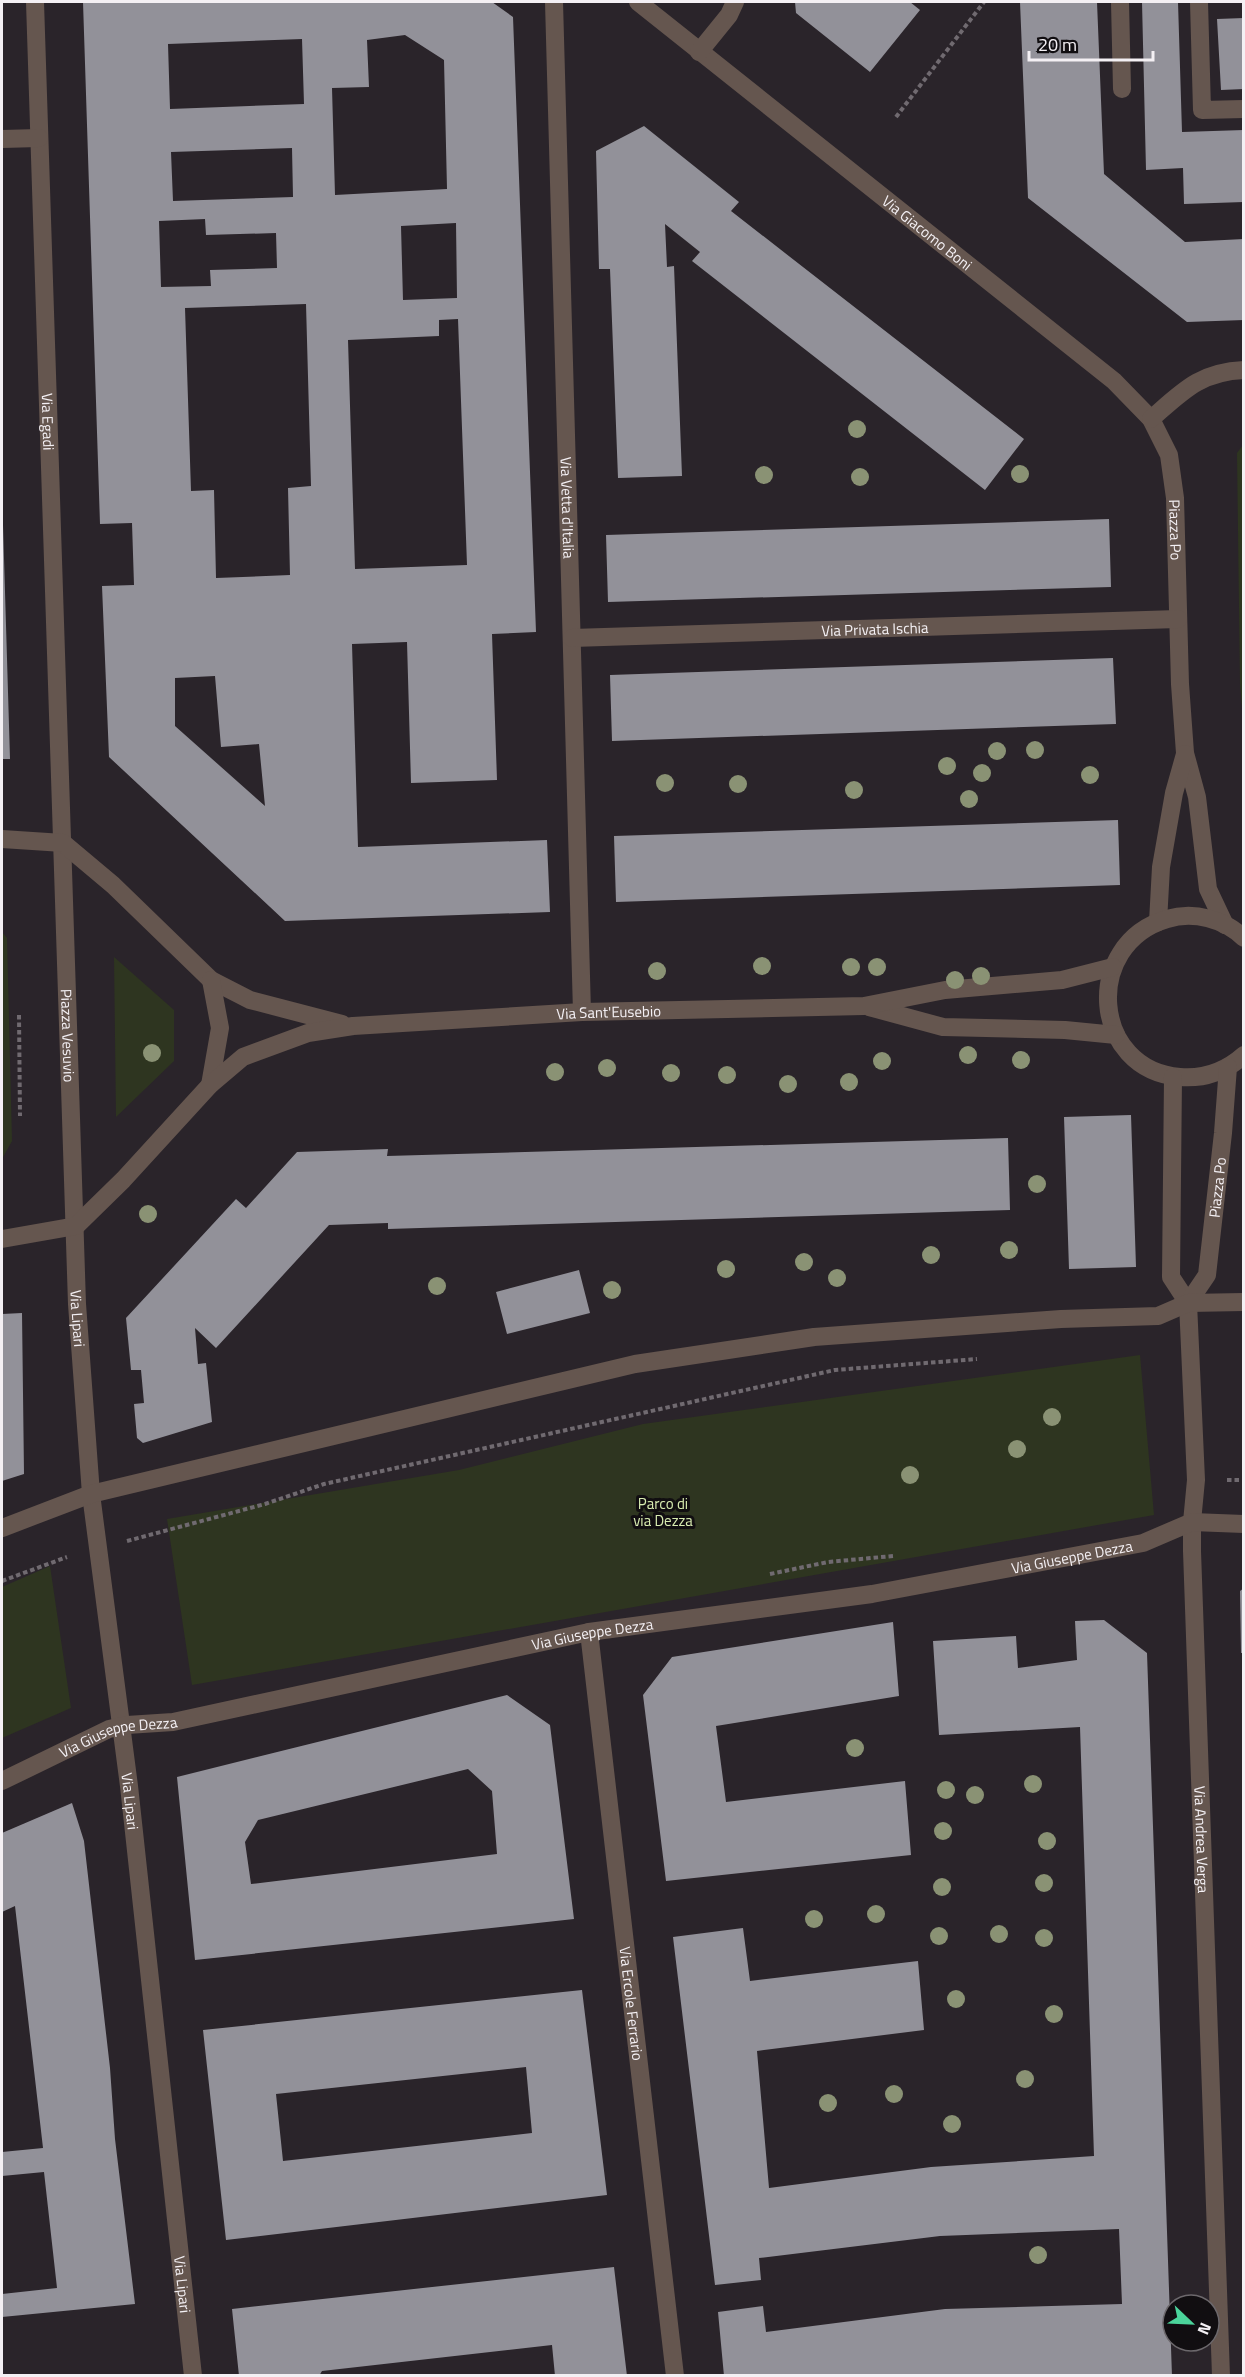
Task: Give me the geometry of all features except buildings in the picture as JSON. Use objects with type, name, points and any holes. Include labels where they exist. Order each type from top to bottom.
[{"type":"street","name":"Via Egadi","points":[[35,2],[58,748],[61,769],[63,843]]},
{"type":"street","name":"Via Vetta d'Italia","points":[[554,2],[582,1012]]},
{"type":"street","name":"Via Giacomo Boni","points":[[638,2],[1114,381],[1151,419]]},
{"type":"street","points":[[699,52],[729,15],[735,2]]},
{"type":"street","points":[[1120,2],[1122,89]]},
{"type":"street","points":[[1199,2],[1202,110],[1244,109]]},
{"type":"street","points":[[2,139],[39,138]]},
{"type":"street","points":[[1151,419],[1193,383],[1228,371],[1244,370]]},
{"type":"street","name":"Piazza Po","points":[[1151,419],[1169,455],[1175,498],[1185,753],[1197,797],[1208,889],[1225,925]]},
{"type":"street","name":"Via Privata Ischia","points":[[572,638],[1178,619]]},
{"type":"street","name":"Piazza Po","points":[[1158,922],[1161,867],[1174,793],[1185,753]]},
{"type":"street","points":[[2,839],[63,843],[113,885],[211,980],[250,1000],[353,1026]]},
{"type":"street","name":"Piazza Vesuvio","points":[[63,843],[76,1226]]},
{"type":"street","points":[[1244,938],[1225,925],[1193,916],[1173,917],[1158,922],[1145,928],[1130,941],[1113,967],[1108,986],[1108,1005],[1116,1035],[1128,1051],[1156,1072],[1173,1077],[1205,1076],[1228,1067],[1244,1055]]},
{"type":"street","name":"Via Sant'Eusebio","points":[[353,1026],[582,1012],[864,1005],[945,990],[1062,980],[1113,967]]},
{"type":"street","points":[[210,1085],[220,1028],[211,980]]},
{"type":"street","name":"Via Sant'Eusebio","points":[[864,1005],[943,1027],[1065,1030],[1116,1035]]},
{"type":"street","points":[[2,1239],[76,1226],[123,1180],[210,1085],[243,1057],[308,1033],[353,1026]]},
{"type":"street","name":"Piazza Po","points":[[1188,1303],[1207,1275],[1228,1067]]},
{"type":"street","points":[[1173,1077],[1171,1277],[1188,1303]]},
{"type":"street","name":"Via Lipari","points":[[76,1226],[77,1304],[91,1494],[121,1727],[193,2376]]},
{"type":"street","points":[[2,1528],[91,1494],[635,1364],[814,1337],[1061,1319],[1158,1316],[1188,1303],[1244,1302]]},
{"type":"street","name":"Via Andrea Verga","points":[[1188,1303],[1196,1480],[1192,1522],[1221,2376]]},
{"type":"street","points":[[1192,1522],[1244,1524]]},
{"type":"street","name":"Via Giuseppe Dezza","points":[[2,1781],[109,1729],[173,1722],[589,1632],[872,1594],[1143,1544],[1192,1522]]},
{"type":"street","name":"Via Ercole Ferrario","points":[[589,1632],[675,2376]]},
{"type":"path","points":[[896,117],[984,2]]},
{"type":"path","points":[[19,1015],[21,1116]]},
{"type":"path","points":[[144,1535],[201,1522],[324,1484],[835,1370],[985,1358]]},
{"type":"path","points":[[2,1581],[64,1558]]},
{"type":"green space","points":[[1243,445],[1243,721],[1240,684],[1237,453]]},
{"type":"green space","points":[[2,932],[7,938],[12,1141],[2,1159]]},
{"type":"green space","points":[[114,957],[174,1010],[174,1061],[116,1117]]},
{"type":"green space","name":"Parco di via Dezza","points":[[1140,1355],[1154,1515],[192,1685],[167,1519],[459,1470],[643,1424]]},
{"type":"green space","points":[[50,1566],[71,1708],[2,1738],[2,1587]]}]
